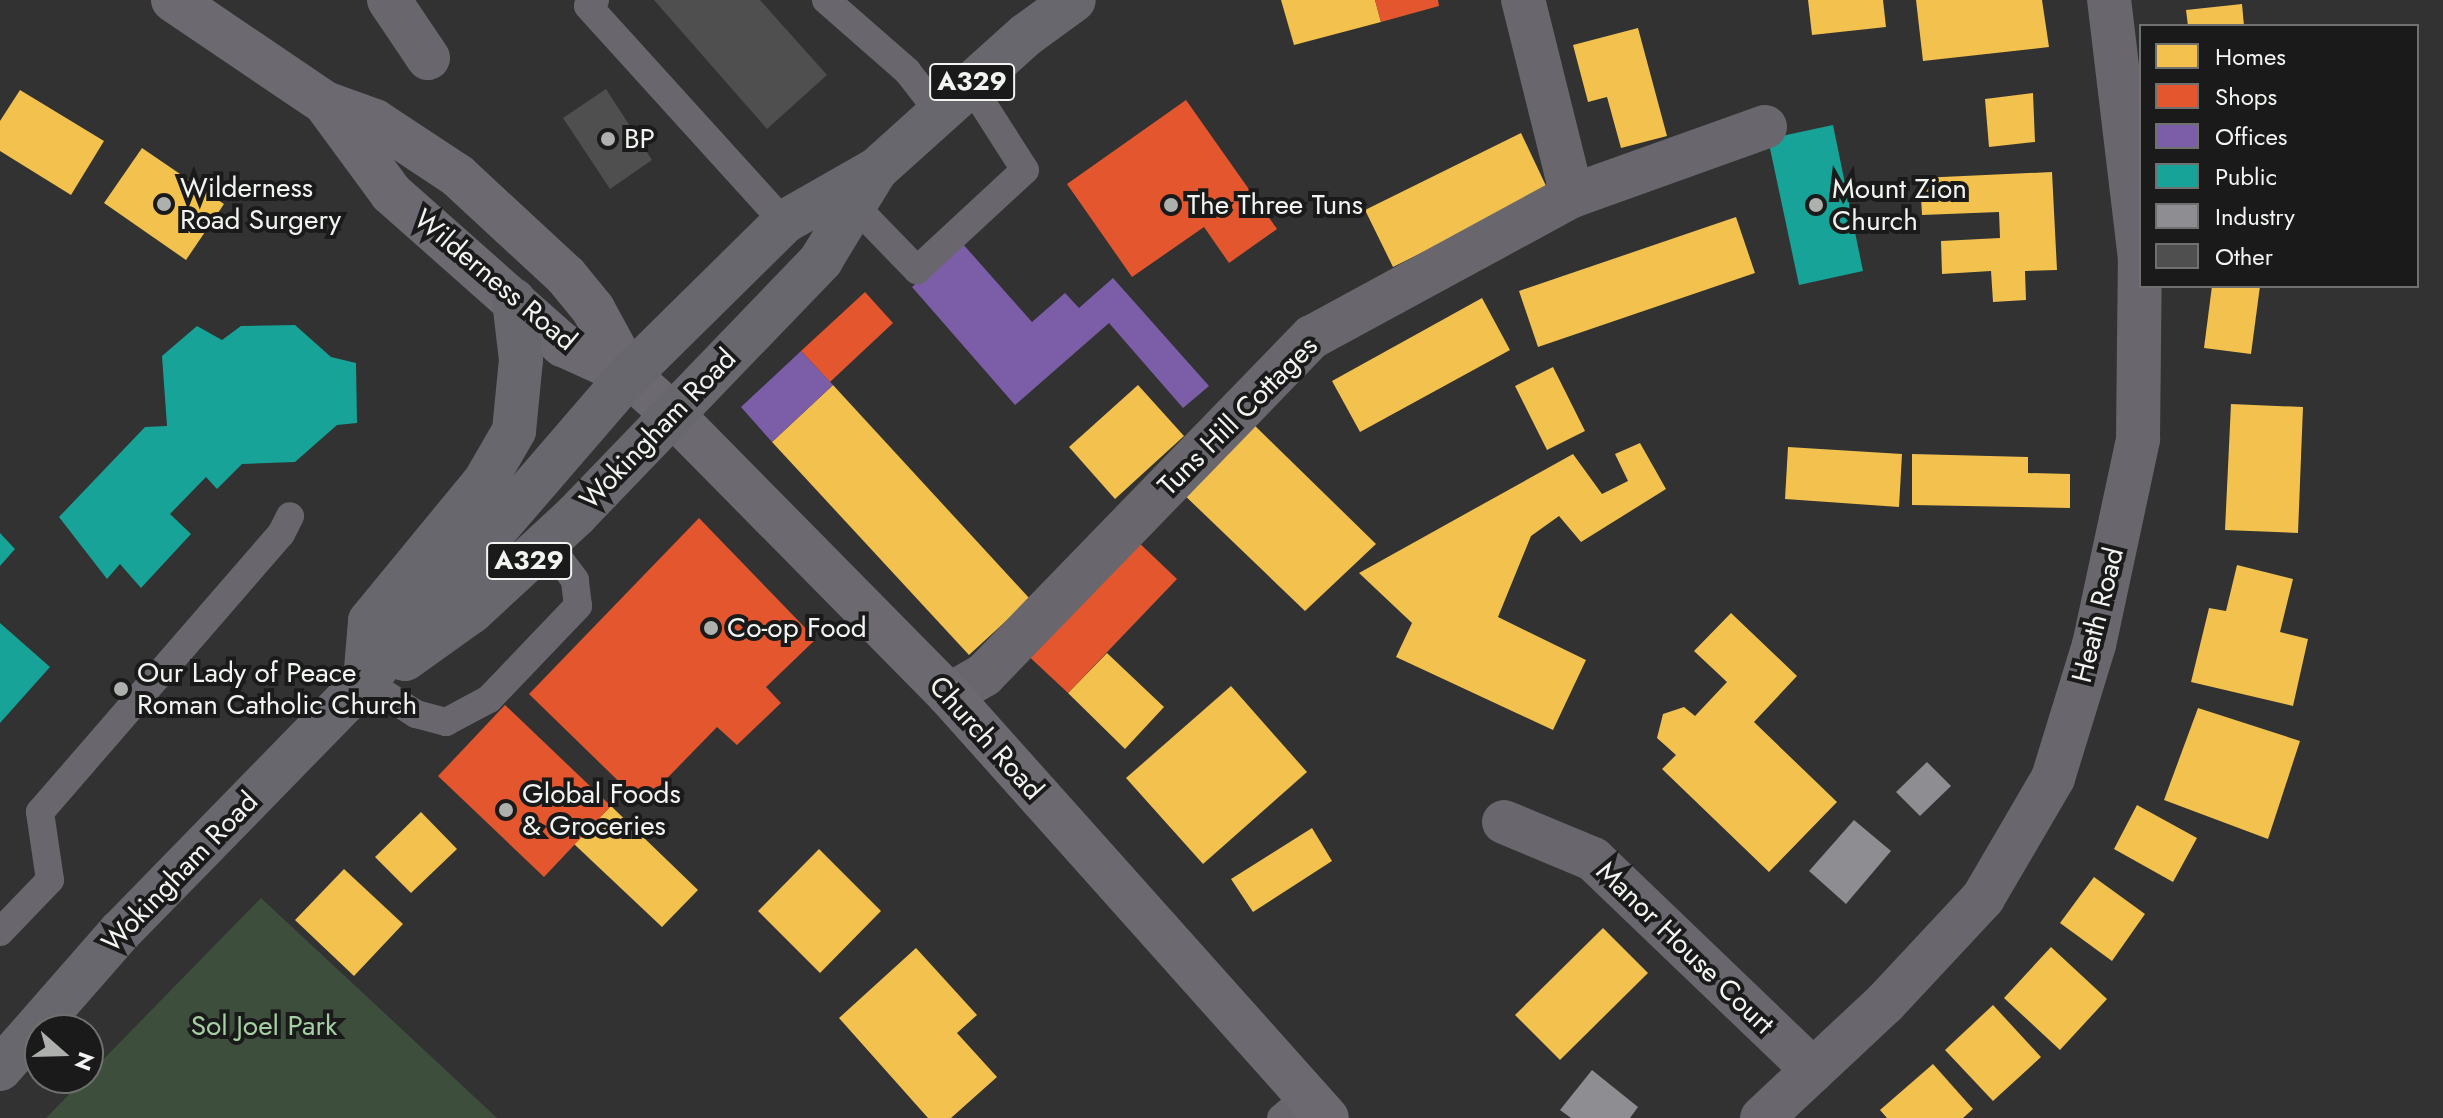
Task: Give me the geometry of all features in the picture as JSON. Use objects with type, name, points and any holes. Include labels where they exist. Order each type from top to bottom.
[{"type":"main road","name":"Wilderness Road","points":[[173,0],[325,103],[375,121],[458,176],[566,276],[593,309],[629,375]]},
{"type":"main road","name":"Wokingham Road","points":[[0,1069],[120,932],[365,681],[629,375],[784,222],[877,169],[954,98],[1074,0]]},
{"type":"main road","name":"Wilderness Road","points":[[325,103],[391,193],[563,345],[629,375]]},
{"type":"main road","name":"Wokingham Road","points":[[365,681],[421,650],[548,544],[821,260],[877,169]]},
{"type":"main road","points":[[365,681],[370,621],[485,481],[514,431],[521,360],[514,300]]},
{"type":"main road","name":"Church Road","points":[[629,375],[672,414],[949,695],[1305,1110]]},
{"type":"street","points":[[389,0],[428,58]]},
{"type":"street","points":[[1523,0],[1572,196]]},
{"type":"street","name":"Heath Road","points":[[2109,0],[2139,251]]},
{"type":"street","name":"Tuns Hill Cottages","points":[[949,695],[984,675],[1312,337],[1572,196],[1765,127]]},
{"type":"street","name":"Heath Road","points":[[1762,1118],[1885,1003],[1983,898],[2053,778],[2094,645],[2138,439],[2140,288]]},
{"type":"street","name":"Manor House Court","points":[[1504,822],[1593,859],[1813,1070]]},
{"type":"lane","points":[[595,0],[588,6],[784,222]]},
{"type":"lane","points":[[826,0],[907,71],[954,98],[1025,170],[917,270],[856,207]]},
{"type":"lane","points":[[0,932],[50,880],[40,812],[281,534],[290,516]]},
{"type":"lane","points":[[365,681],[416,714],[446,722],[489,699],[578,606],[575,580],[548,544]]},
{"type":"green space","name":"Sol Joel Park","points":[[261,898],[497,1118],[46,1118],[69,1094],[104,1094],[104,1059]]},
{"type":"building: Homes","points":[[1281,0],[1375,0],[1381,22],[1294,45]]},
{"type":"building: Homes","points":[[1808,0],[1883,0],[1886,27],[1812,35]]},
{"type":"building: Homes","points":[[1916,0],[2042,0],[2049,47],[1923,61]]},
{"type":"building: Homes","points":[[2242,4],[2244,24],[2188,24],[2186,10]]},
{"type":"building: Homes","points":[[1638,28],[1667,136],[1621,148],[1607,97],[1588,102],[1573,45]]},
{"type":"building: Homes","points":[[20,90],[104,141],[71,195],[0,151],[0,121]]},
{"type":"building: Homes","points":[[2033,93],[2035,142],[1989,147],[1985,99]]},
{"type":"building: Homes","points":[[1521,133],[1548,190],[1393,267],[1365,210]]},
{"type":"building: Homes","name":"Wilderness Road Surgery","points":[[142,148],[224,204],[186,260],[104,203]]},
{"type":"building: Homes","points":[[2052,172],[2057,270],[2025,271],[2026,300],[1993,302],[1991,271],[1942,274],[1941,241],[2000,238],[1999,212],[1922,215],[1920,178]]},
{"type":"building: Homes","points":[[1736,217],[1755,273],[1538,347],[1519,291]]},
{"type":"building: Homes","points":[[2212,288],[2260,288],[2251,354],[2204,348]]},
{"type":"building: Homes","points":[[1482,298],[1510,350],[1360,432],[1332,381]]},
{"type":"building: Homes","points":[[1553,367],[1585,431],[1547,450],[1515,386]]},
{"type":"building: Homes","points":[[833,385],[1030,599],[969,655],[772,442]]},
{"type":"building: Homes","points":[[1138,385],[1184,436],[1115,499],[1069,447]]},
{"type":"building: Homes","points":[[2231,404],[2303,407],[2298,533],[2225,530]]},
{"type":"building: Homes","points":[[1246,417],[1376,544],[1305,611],[1178,489]]},
{"type":"building: Homes","points":[[1640,443],[1666,489],[1581,542],[1559,516],[1531,536],[1498,617],[1586,660],[1553,730],[1396,657],[1412,623],[1359,573],[1573,454],[1602,494],[1628,481],[1615,454]]},
{"type":"building: Homes","points":[[1788,447],[1902,454],[1899,507],[1785,499]]},
{"type":"building: Homes","points":[[1912,454],[2028,457],[2028,473],[2070,474],[2070,508],[1912,505]]},
{"type":"building: Homes","points":[[2237,565],[2293,579],[2280,632],[2308,639],[2293,706],[2191,682],[2209,608],[2226,611]]},
{"type":"building: Homes","points":[[1731,613],[1797,676],[1754,722],[1837,802],[1769,872],[1662,769],[1676,755],[1657,738],[1663,714],[1684,707],[1695,716],[1727,682],[1694,651]]},
{"type":"building: Homes","points":[[1107,653],[1164,707],[1125,749],[1068,693]]},
{"type":"building: Homes","points":[[1231,686],[1307,772],[1203,864],[1126,778]]},
{"type":"building: Homes","points":[[2198,708],[2300,741],[2268,839],[2164,800]]},
{"type":"building: Homes","points":[[2137,805],[2197,838],[2173,882],[2114,849]]},
{"type":"building: Homes","points":[[611,806],[698,890],[662,927],[574,844]]},
{"type":"building: Homes","points":[[421,812],[457,849],[411,893],[375,857]]},
{"type":"building: Homes","points":[[1312,828],[1332,861],[1253,912],[1231,879]]},
{"type":"building: Homes","points":[[819,849],[881,911],[820,973],[758,911]]},
{"type":"building: Homes","points":[[344,869],[403,924],[354,976],[295,920]]},
{"type":"building: Homes","points":[[2094,877],[2145,914],[2112,961],[2060,923]]},
{"type":"building: Homes","points":[[1603,928],[1648,973],[1560,1060],[1515,1015]]},
{"type":"building: Homes","points":[[2051,947],[2107,999],[2060,1050],[2004,998]]},
{"type":"building: Homes","points":[[916,948],[977,1015],[957,1033],[997,1077],[951,1118],[928,1118],[839,1018]]},
{"type":"building: Homes","points":[[1993,1005],[2041,1057],[1993,1101],[1945,1050]]},
{"type":"building: Homes","points":[[1933,1064],[1973,1109],[1963,1118],[1887,1118],[1880,1110]]},
{"type":"building: Shops","points":[[1375,0],[1438,0],[1439,6],[1381,22]]},
{"type":"building: Shops","name":"The Three Tuns","points":[[1186,100],[1277,229],[1229,263],[1204,227],[1132,277],[1067,184]]},
{"type":"building: Shops","points":[[865,292],[893,323],[830,382],[801,351]]},
{"type":"building: Shops","points":[[699,518],[816,639],[766,687],[781,703],[737,745],[717,727],[642,804],[529,694]]},
{"type":"building: Shops","points":[[1133,537],[1177,579],[1068,693],[1021,649]]},
{"type":"building: Shops","points":[[505,705],[611,806],[544,877],[438,776]]},
{"type":"building: Offices","points":[[962,243],[1032,322],[1065,293],[1079,308],[1113,278],[1209,386],[1183,408],[1109,323],[1015,405],[912,287]]},
{"type":"building: Offices","points":[[801,351],[833,385],[772,442],[741,407]]},
{"type":"building: Public","name":"Mount Zion Church","points":[[1833,125],[1863,271],[1799,285],[1768,139]]},
{"type":"building: Public","points":[[295,325],[331,357],[356,363],[357,423],[337,425],[295,462],[242,464],[217,489],[206,477],[170,514],[191,534],[141,588],[120,564],[107,579],[59,517],[145,427],[167,426],[162,356],[197,326],[222,340],[241,326]]},
{"type":"building: Public","points":[[0,533],[15,549],[0,566]]},
{"type":"building: Public","points":[[0,623],[50,667],[0,723]]},
{"type":"building: Industry","points":[[1927,762],[1951,786],[1920,816],[1896,792]]},
{"type":"building: Industry","points":[[1854,820],[1891,851],[1846,904],[1809,871]]},
{"type":"building: Industry","points":[[1592,1070],[1638,1107],[1630,1118],[1571,1118],[1560,1110]]},
{"type":"building: Other","points":[[654,0],[760,0],[827,75],[767,129]]},
{"type":"building: Other","name":"BP","points":[[606,89],[652,160],[610,189],[563,118]]},
{"type":"place","name":"BP","points":[[608,139]]},
{"type":"place","name":"Wilderness Road Surgery","points":[[164,204]]},
{"type":"place","name":"The Three Tuns","points":[[1171,205]]},
{"type":"place","name":"Mount Zion Church","points":[[1816,205]]},
{"type":"place","name":"Co-op Food","points":[[711,628]]},
{"type":"place","name":"Our Lady of Peace Roman Catholic Church","points":[[121,689]]},
{"type":"place","name":"Global Foods & Groceries","points":[[506,810]]}]
